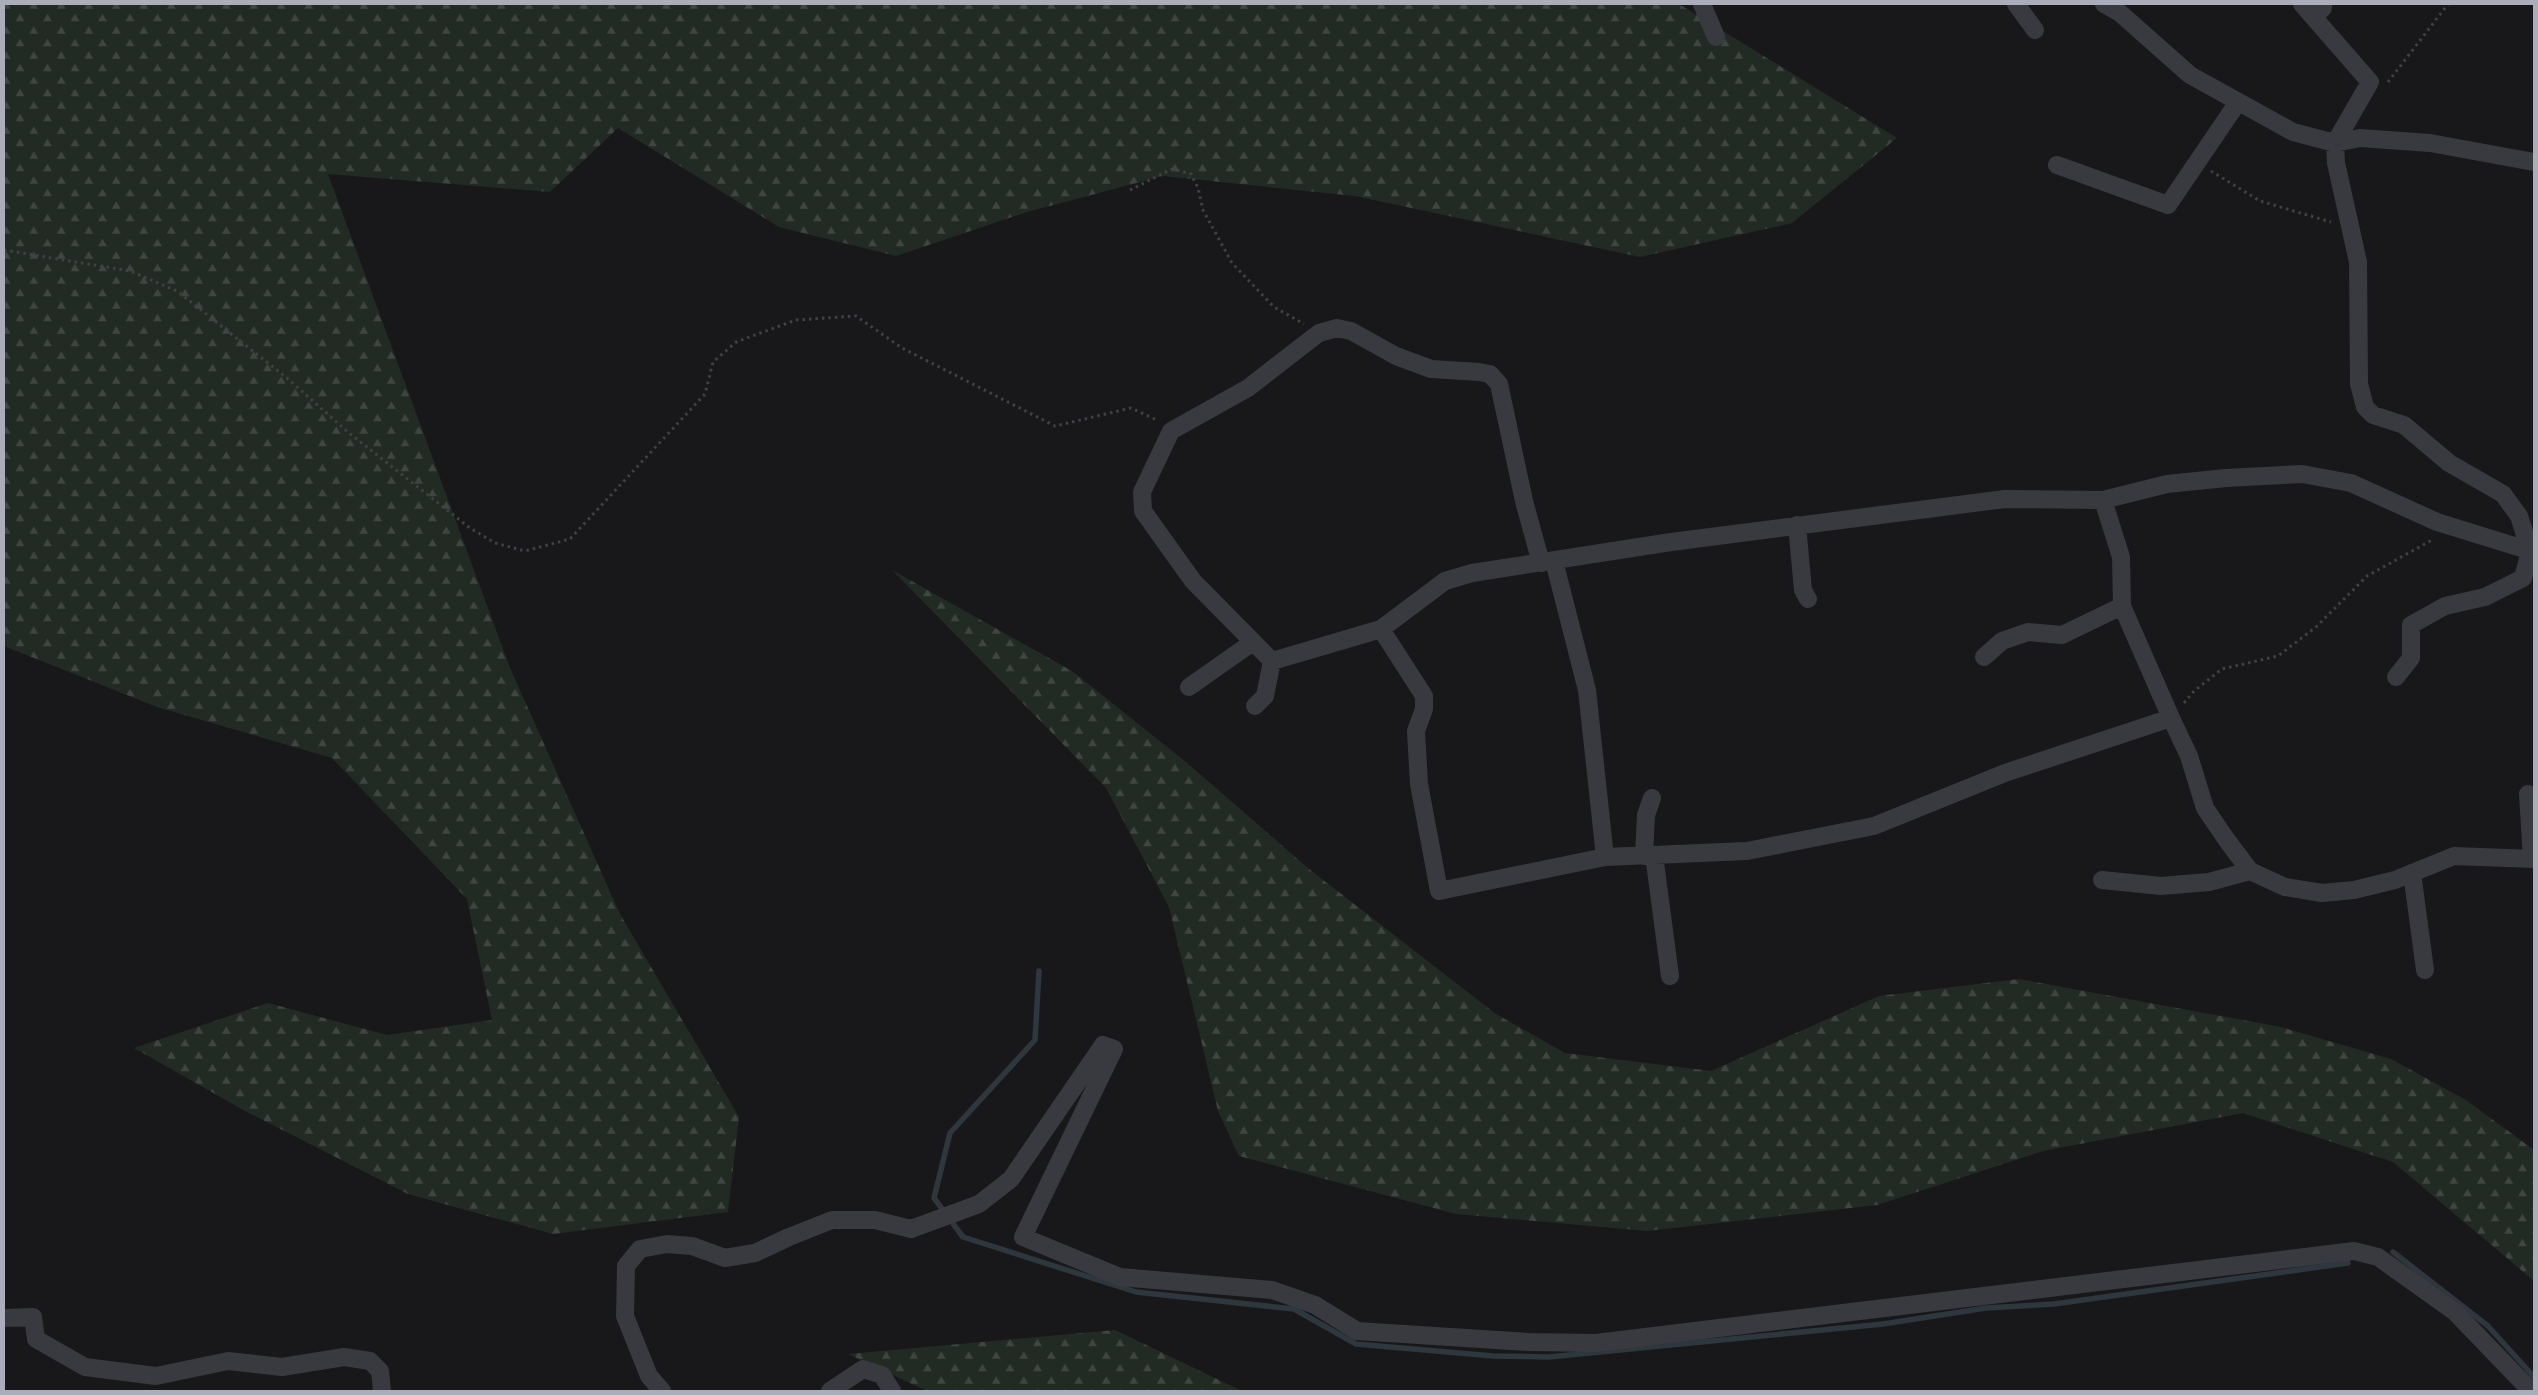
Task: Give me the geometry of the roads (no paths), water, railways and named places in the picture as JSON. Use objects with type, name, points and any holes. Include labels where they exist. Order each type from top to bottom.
[{"type":"street","points":[[1702,4],[1716,36]]},
{"type":"street","points":[[2016,4],[2034,30]]},
{"type":"street","points":[[2104,4],[2120,13],[2190,75],[2293,132],[2335,142],[2360,138],[2430,143],[2534,162]]},
{"type":"street","points":[[2313,8],[2370,82],[2335,142],[2336,163],[2358,262],[2359,384],[2364,407],[2373,416],[2404,425],[2449,463],[2503,494],[2519,516],[2532,551],[2523,578],[2485,597],[2445,606],[2411,626],[2412,658],[2396,677]]},
{"type":"street","points":[[2057,165],[2168,205],[2238,102]]},
{"type":"street","points":[[1272,661],[1193,581],[1143,511],[1142,492],[1171,431],[1248,388],[1319,333],[1337,328],[1351,331],[1396,356],[1431,369],[1490,374],[1499,384],[1524,501],[1548,562],[1587,690],[1604,858]]},
{"type":"street","points":[[1272,661],[1381,629],[1445,581],[1472,573],[1797,525],[2005,499],[2103,500],[2167,484],[2226,478],[2302,474],[2350,483],[2437,522],[2532,551]]},
{"type":"street","points":[[2103,500],[2121,557],[2122,606],[2189,756],[2205,808],[2250,871],[2285,888],[2322,893],[2354,890],[2395,880],[2454,856],[2533,859],[2528,794]]},
{"type":"street","points":[[1797,525],[1803,590],[1808,599]]},
{"type":"street","points":[[1984,657],[2002,641],[2028,632],[2062,635],[2122,606]]},
{"type":"street","points":[[1381,629],[1424,696],[1424,709],[1416,731],[1419,784],[1439,891],[1604,858],[1747,851],[1874,826],[2005,773],[2171,718]]},
{"type":"street","points":[[1189,686],[1253,642]]},
{"type":"street","points":[[1255,706],[1265,696],[1272,661]]},
{"type":"street","points":[[1652,798],[1646,815],[1649,855],[1670,976]]},
{"type":"street","points":[[2102,880],[2160,886],[2209,882],[2250,871]]},
{"type":"street","points":[[2412,873],[2425,970]]},
{"type":"street","points":[[662,1391],[649,1376],[624,1316],[626,1266],[640,1249],[667,1244],[692,1246],[725,1258],[755,1253],[832,1220],[875,1220],[912,1229],[979,1204],[1011,1179],[1103,1045],[1114,1049],[1023,1237],[1120,1277],[1272,1290],[1315,1305],[1357,1331],[1528,1342],[1596,1343],[2354,1251],[2378,1257],[2455,1312],[2531,1391]]},
{"type":"street","points":[[4,1318],[33,1317],[36,1340],[85,1367],[156,1376],[228,1361],[282,1368],[344,1357],[370,1361],[380,1371],[382,1391]]},
{"type":"street","points":[[830,1391],[863,1369],[882,1375],[892,1391]]},
{"type":"waterway","points":[[1039,971],[1035,1040],[950,1133],[934,1198],[963,1237],[1136,1292],[1294,1309],[1356,1344],[1493,1356],[1549,1357],[1883,1324],[1986,1308],[2054,1304],[2348,1263]]},
{"type":"waterway","points":[[2393,1252],[2488,1326],[2534,1377]]}]
